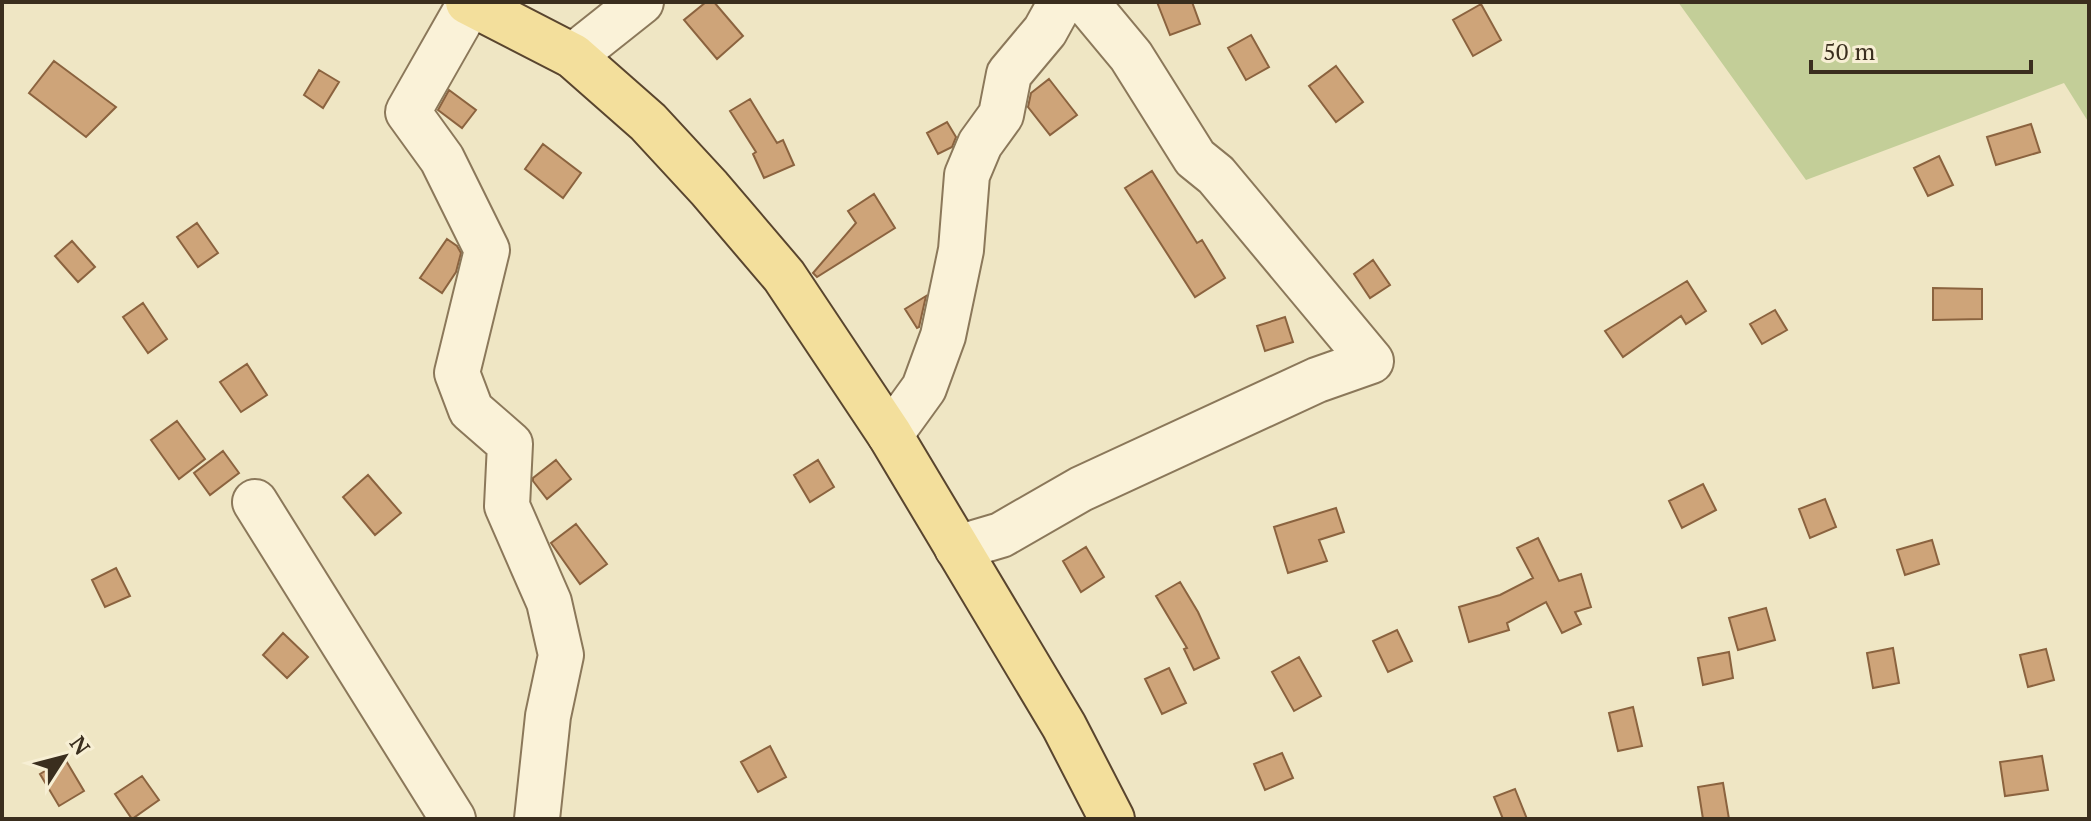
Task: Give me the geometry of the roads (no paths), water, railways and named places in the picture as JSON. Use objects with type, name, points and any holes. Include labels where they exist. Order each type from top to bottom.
[{"type":"main road","points":[[469,2],[573,56],[648,122],[784,276],[890,435],[1064,726],[1112,819]]},
{"type":"street","points":[[469,2],[408,112],[442,159],[487,250],[457,373],[471,410],[510,444],[507,506],[549,602],[561,655],[548,716],[537,819]]},
{"type":"street","points":[[573,56],[641,2]]},
{"type":"street","points":[[890,435],[924,388],[943,336],[961,250],[967,175],[980,144],[1001,115],[1009,74],[1045,31],[1061,2]]},
{"type":"street","points":[[957,548],[1001,535],[1081,489],[1317,380],[1371,361],[1216,175],[1195,158],[1131,56],[1086,2]]},
{"type":"street","points":[[255,502],[453,819]]}]
